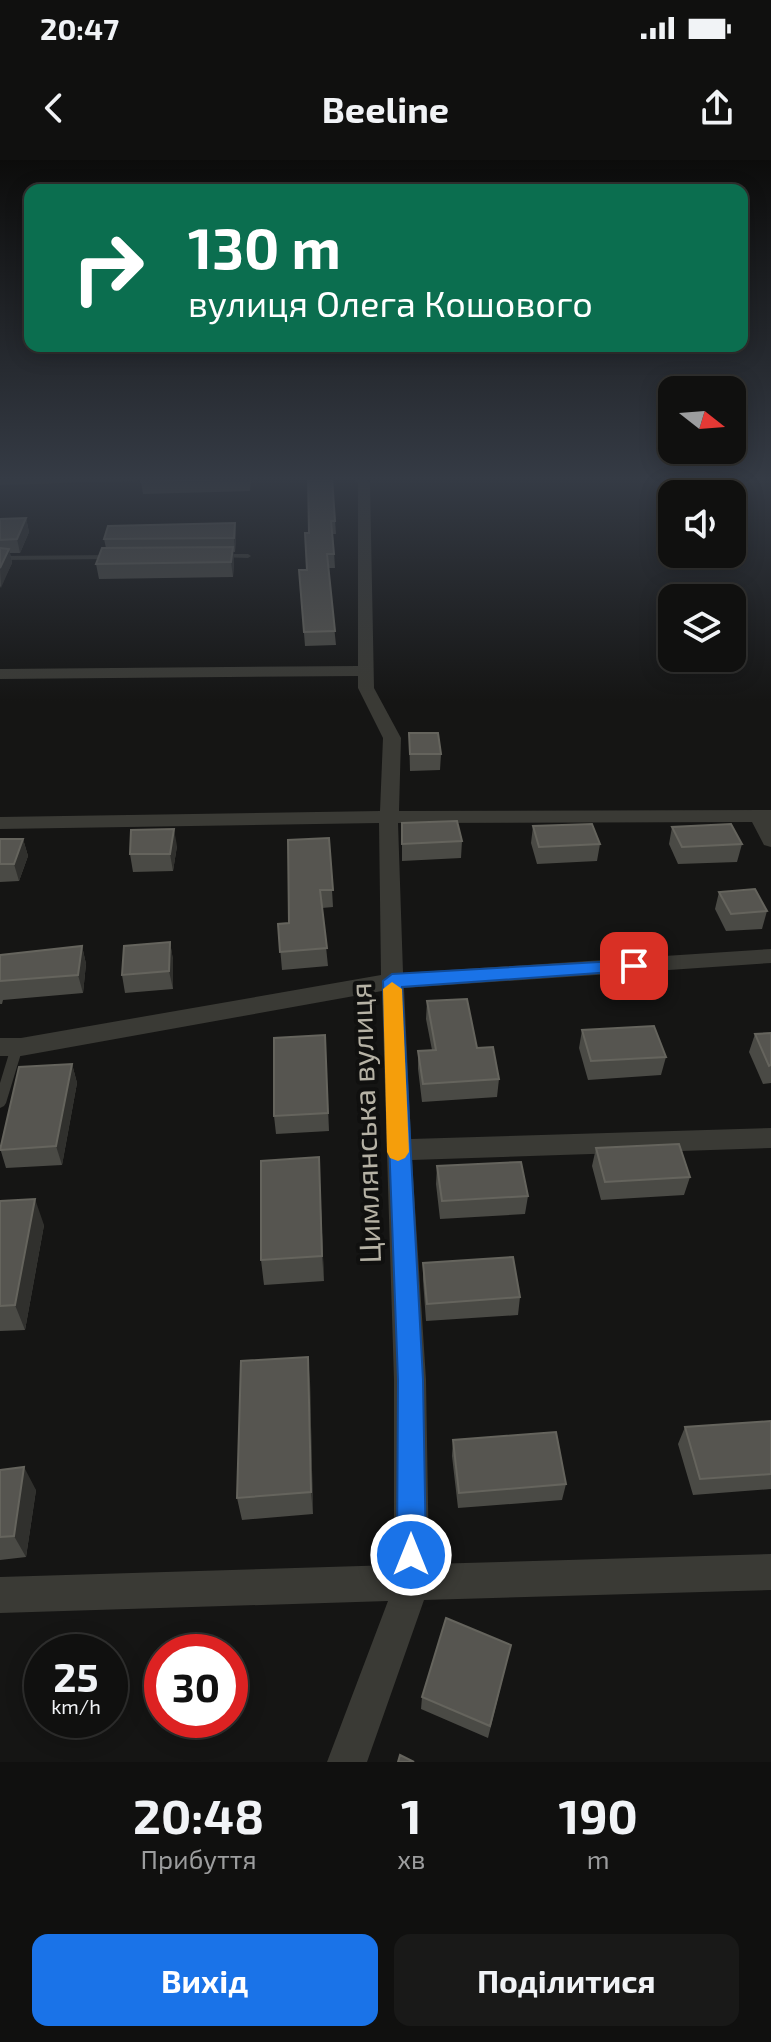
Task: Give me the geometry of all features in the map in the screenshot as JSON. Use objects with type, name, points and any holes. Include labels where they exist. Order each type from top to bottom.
[{"type":"street","name":"Цимлянська вулиця","points":[[347,1762],[412,1584],[410,1380],[398,1150],[388,817],[392,738],[366,688],[365,552]]},
{"type":"street","points":[[0,674],[366,671]]},
{"type":"street","points":[[0,823],[388,817],[765,816],[771,841]]},
{"type":"street","points":[[8,1047],[392,981],[771,956]]},
{"type":"street","points":[[398,1150],[771,1138]]},
{"type":"street","points":[[0,1595],[771,1572]]},
{"type":"lane","points":[[217,556],[248,556]]},
{"type":"lane","points":[[0,558],[124,557]]},
{"type":"lane","points":[[0,1103],[8,1047]]},
{"type":"building","points":[[0,552],[8,552],[0,568]]},
{"type":"building","points":[[101,552],[232,552],[231,562],[96,564]]},
{"type":"building","points":[[306,552],[334,552],[327,554],[335,631],[304,632],[299,570],[307,570]]},
{"type":"building","points":[[409,733],[438,733],[441,754],[410,754]]},
{"type":"building","points":[[457,821],[462,841],[402,844],[402,823]]},
{"type":"building","points":[[592,824],[600,844],[539,847],[533,826]]},
{"type":"building","points":[[731,824],[742,844],[682,847],[672,827]]},
{"type":"building","points":[[174,829],[170,854],[130,854],[131,830]]},
{"type":"building","points":[[329,838],[333,890],[320,890],[327,948],[280,952],[278,924],[289,923],[288,840]]},
{"type":"building","points":[[0,839],[23,839],[14,864],[0,864]]},
{"type":"building","points":[[755,889],[767,911],[731,914],[719,892]]},
{"type":"building","points":[[170,942],[169,971],[122,975],[124,946]]},
{"type":"building","points":[[82,946],[78,975],[0,981],[0,955]]},
{"type":"building","points":[[467,999],[477,1048],[493,1047],[499,1079],[423,1084],[418,1051],[436,1050],[427,1001]]},
{"type":"building","points":[[654,1026],[666,1057],[591,1061],[582,1030]]},
{"type":"building","points":[[771,1033],[771,1065],[769,1066],[755,1034]]},
{"type":"building","points":[[325,1035],[328,1113],[274,1116],[274,1038]]},
{"type":"building","points":[[72,1064],[56,1146],[0,1150],[19,1067]]},
{"type":"building","points":[[679,1144],[690,1177],[605,1182],[596,1148]]},
{"type":"building","points":[[319,1157],[322,1256],[261,1260],[261,1161]]},
{"type":"building","points":[[521,1162],[528,1196],[442,1201],[437,1166]]},
{"type":"building","points":[[35,1199],[15,1305],[0,1306],[0,1201]]},
{"type":"building","points":[[513,1257],[520,1297],[427,1304],[423,1263]]},
{"type":"building","points":[[308,1357],[311,1492],[237,1498],[241,1361]]},
{"type":"building","points":[[771,1421],[771,1474],[700,1479],[685,1427]]},
{"type":"building","points":[[556,1432],[566,1484],[459,1493],[453,1440]]},
{"type":"building","points":[[24,1467],[14,1536],[0,1537],[0,1470]]},
{"type":"building","points":[[446,1618],[511,1645],[490,1726],[422,1697]]},
{"type":"building","points":[[400,1755],[414,1762],[398,1762]]},
{"type":"slow traffic","points":[[392,989],[398,1152]]},
{"type":"route","points":[[411,1555],[410,1380],[392,981],[634,966]]}]
